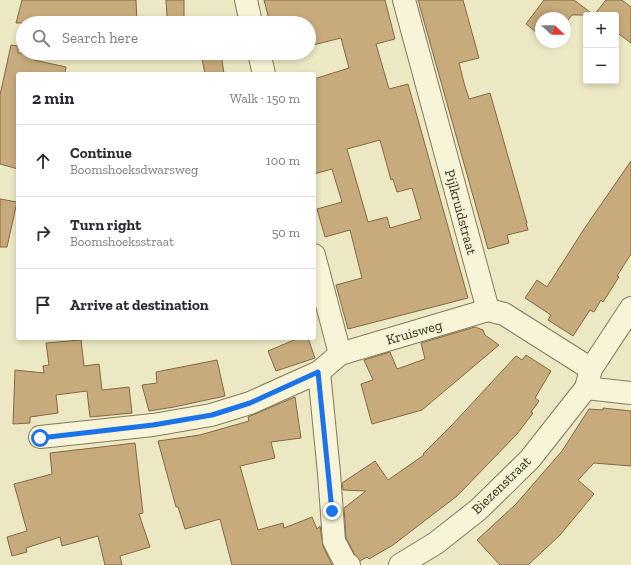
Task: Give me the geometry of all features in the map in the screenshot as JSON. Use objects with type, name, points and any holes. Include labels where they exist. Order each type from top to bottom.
[{"type":"street","points":[[246,0],[249,16]]},
{"type":"street","name":"Pijlkruidstraat","points":[[404,0],[488,310]]},
{"type":"street","points":[[261,60],[264,72]]},
{"type":"street","points":[[40,438],[153,425],[212,415],[250,403],[318,372],[340,354],[316,263]]},
{"type":"street","name":"Biezenstraat","points":[[400,565],[436,543],[479,509],[530,459],[588,378],[631,308]]},
{"type":"street","points":[[488,310],[504,314],[588,378],[631,393]]},
{"type":"street","name":"Kruisweg","points":[[340,354],[488,310]]},
{"type":"street","points":[[318,372],[329,473],[334,541],[346,564],[349,565]]},
{"type":"building","points":[[22,0],[136,0],[137,16],[18,16]]},
{"type":"building","points":[[166,0],[184,0],[184,16],[167,16]]},
{"type":"building","points":[[264,0],[385,0],[395,39],[376,44],[389,89],[408,84],[468,298],[348,329],[336,285],[362,278],[350,230],[325,237],[317,209],[342,202],[332,169],[316,173],[316,78],[349,68],[341,38],[316,44],[316,16],[268,16]],"holes":[[[380,140],[391,180],[393,179],[397,192],[412,188],[421,219],[390,228],[387,217],[368,222],[347,149]]]},
{"type":"building","points":[[418,0],[463,0],[479,58],[459,63],[464,83],[469,99],[490,93],[527,223],[528,230],[507,235],[509,243],[488,249]]},
{"type":"building","points":[[544,0],[574,0],[590,12],[583,12],[583,15],[571,16],[571,12],[535,12]]},
{"type":"building","points":[[606,0],[622,0],[631,7],[631,43],[619,34],[619,12],[596,12]]},
{"type":"building","points":[[535,12],[535,31],[526,24]]},
{"type":"building","points":[[11,45],[16,46],[16,60],[34,60],[66,67],[65,72],[16,72],[16,168],[0,164],[0,95]]},
{"type":"building","points":[[202,60],[222,60],[224,72],[205,72]]},
{"type":"building","points":[[631,161],[631,254],[617,276],[619,277],[603,302],[601,300],[594,312],[590,310],[573,336],[548,320],[551,315],[525,298],[537,280],[547,287],[584,229]]},
{"type":"building","points":[[0,199],[16,202],[16,206],[7,247],[0,247]]},
{"type":"building","points":[[475,327],[483,330],[485,335],[499,345],[422,410],[372,424],[361,384],[373,380],[364,360],[390,352],[397,369],[425,359],[421,343]]},
{"type":"building","points":[[81,340],[84,366],[99,364],[102,390],[129,387],[132,413],[90,417],[87,391],[56,395],[58,413],[30,417],[30,423],[13,424],[15,370],[44,373],[43,366],[49,365],[46,343]]},
{"type":"building","points":[[294,340],[309,340],[315,358],[276,371],[268,351]]},
{"type":"building","points":[[526,355],[551,371],[535,398],[539,401],[531,412],[533,413],[517,434],[457,496],[393,545],[369,559],[367,557],[360,561],[346,538],[344,508],[366,491],[343,490],[342,483],[375,461],[388,480],[424,455],[423,454],[516,356],[522,360]]},
{"type":"building","points":[[217,360],[225,396],[149,411],[142,385],[157,383],[156,372]]},
{"type":"building","points":[[295,397],[301,438],[271,442],[275,458],[240,466],[258,530],[283,523],[284,528],[312,517],[317,529],[320,526],[323,546],[332,565],[232,565],[220,519],[185,529],[178,507],[176,507],[158,441],[200,435],[249,421],[248,417]]},
{"type":"building","points":[[603,408],[631,411],[631,466],[594,463],[578,480],[594,494],[560,535],[528,565],[500,565],[477,540],[516,504],[562,451],[589,409],[603,410]]},
{"type":"building","points":[[135,443],[143,513],[139,514],[150,547],[120,556],[122,565],[105,565],[98,536],[62,546],[60,537],[26,548],[27,552],[12,556],[7,537],[27,531],[14,484],[52,474],[50,453]]},
{"type":"route","points":[[40,438],[153,425],[212,415],[250,403],[318,372],[332,511]]}]
